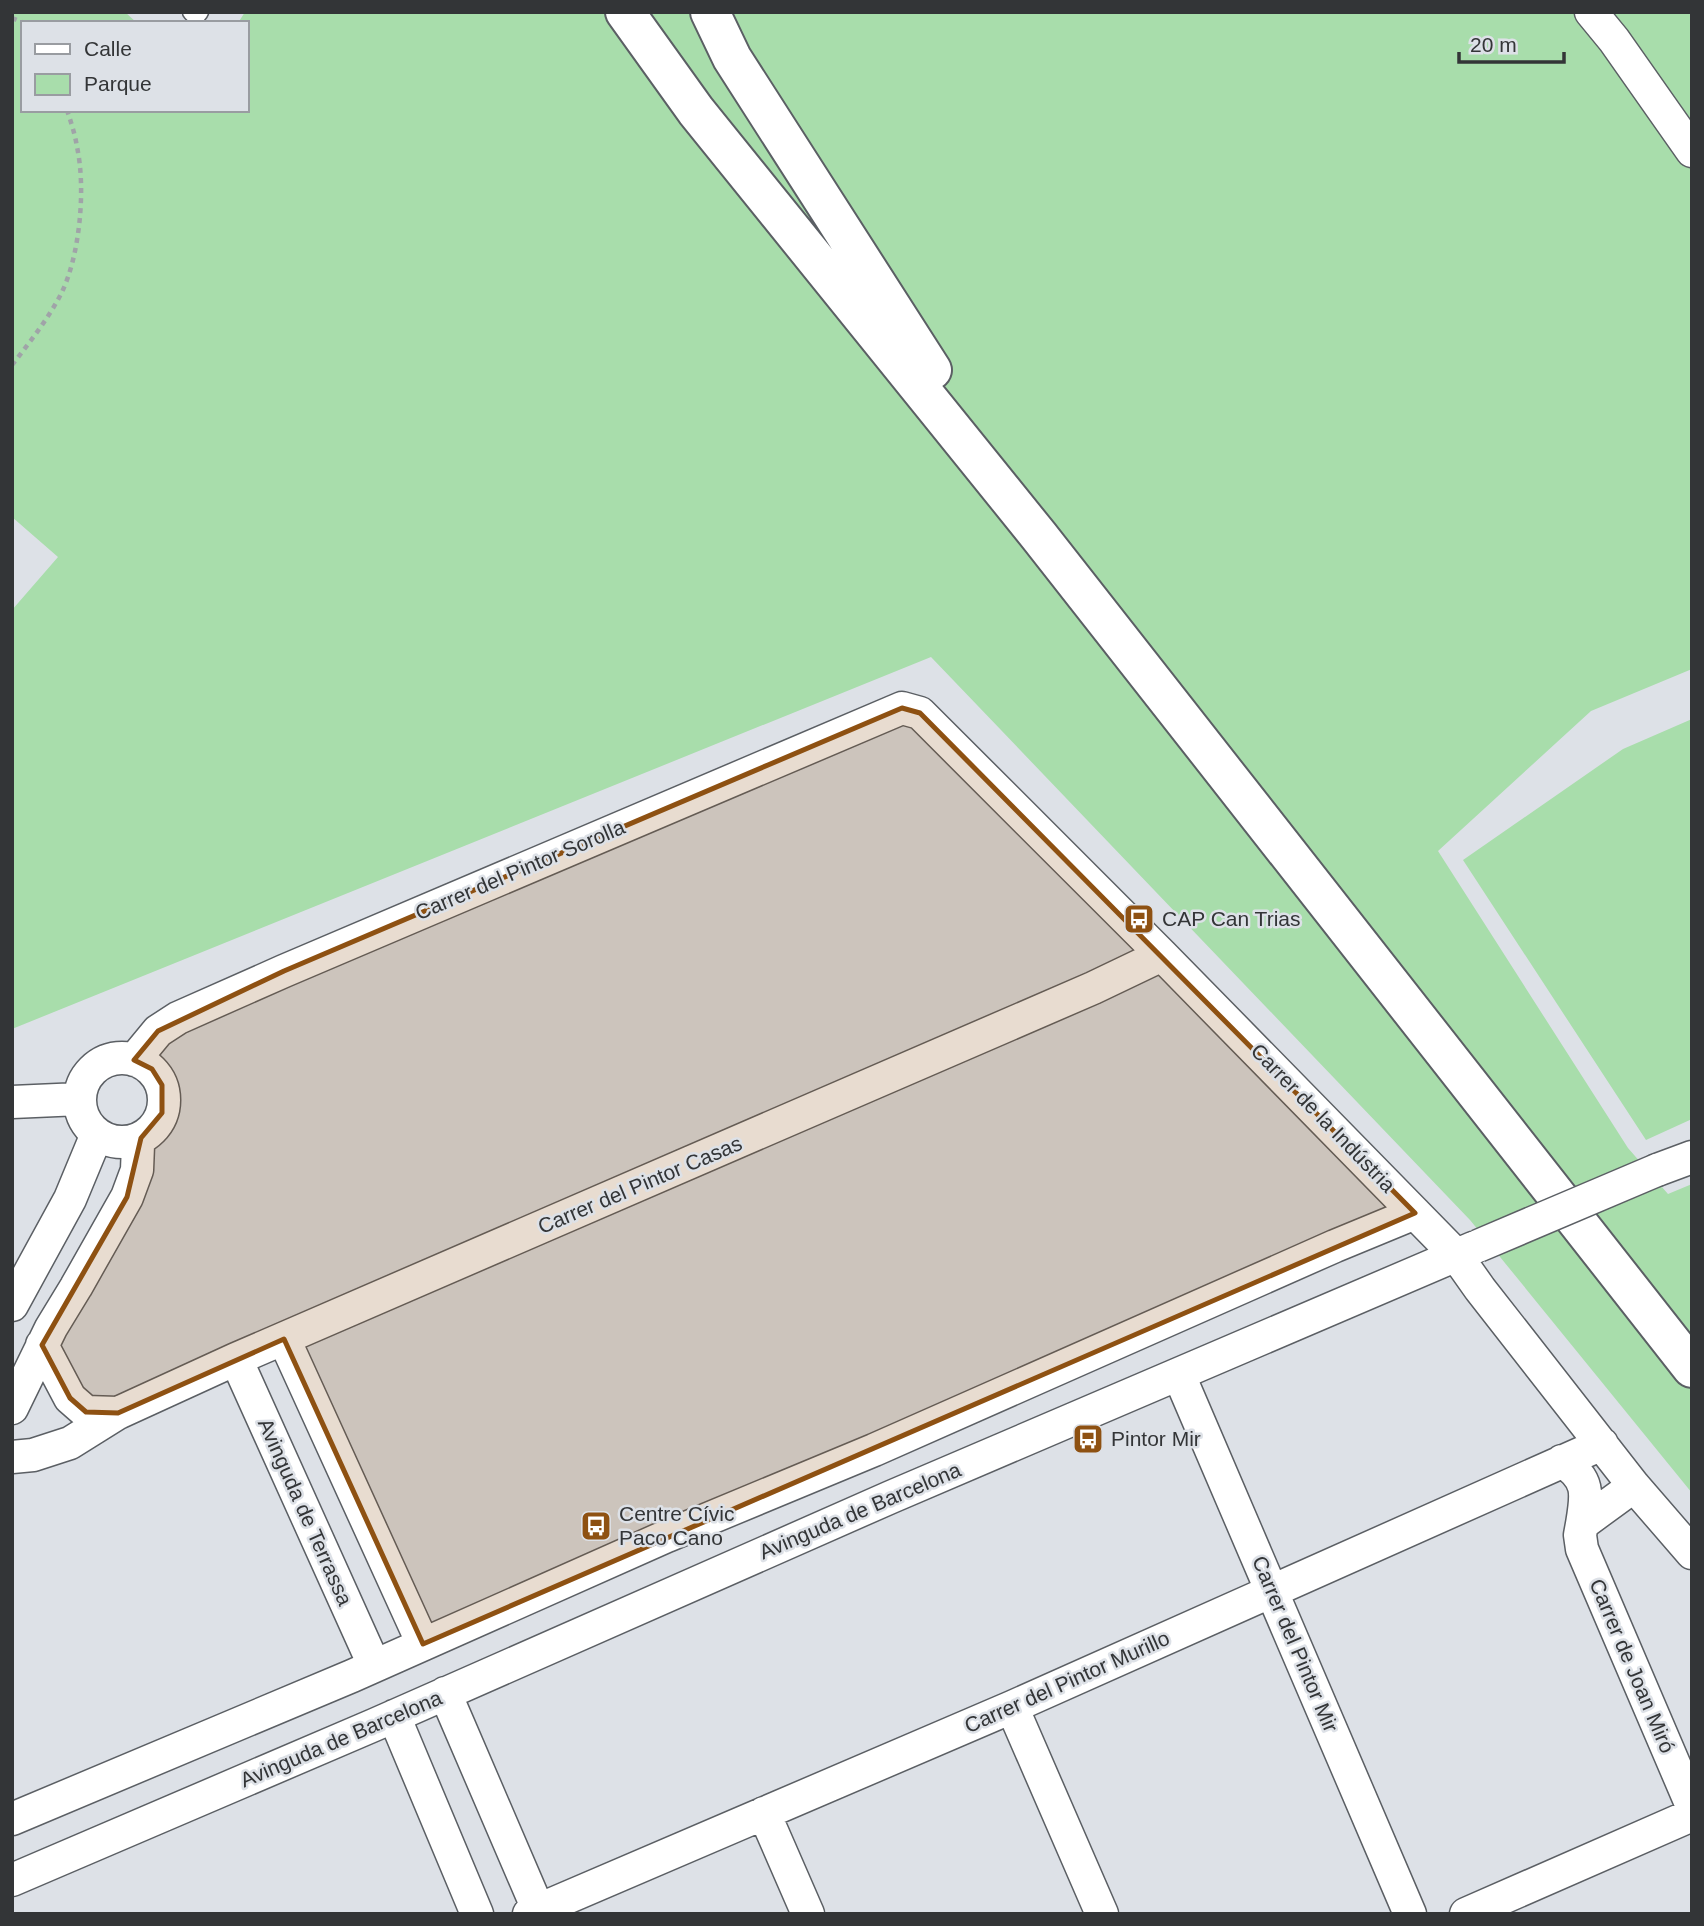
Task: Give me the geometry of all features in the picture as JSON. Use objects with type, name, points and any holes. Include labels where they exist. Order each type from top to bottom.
[{"type":"street","points":[[625,12],[696,111],[1038,536],[1692,1368]]},
{"type":"street","points":[[710,12],[732,58],[1038,536]]},
{"type":"street","points":[[1591,12],[1692,150]]},
{"type":"street","name":"Carrer del Pintor Sorolla","points":[[134,1060],[158,1031],[178,1018],[284,971],[902,708],[920,713]]},
{"type":"street","name":"Carrer de la Indústria","points":[[920,713],[1415,1213],[1467,1250],[1480,1289],[1634,1486],[1692,1553]]},
{"type":"street","name":"Carrer del Pintor Casas","points":[[12,1457],[33,1455],[70,1443],[118,1413],[236,1359],[1093,988],[1162,955]]},
{"type":"street","points":[[115,1059],[134,1060],[152,1069],[162,1085],[162,1113],[153,1129],[141,1138],[126,1142],[112,1140],[97,1134],[83,1115],[80,1100],[83,1085],[86,1077],[99,1065],[115,1059]]},
{"type":"street","points":[[13,1102],[80,1100]]},
{"type":"street","points":[[12,1305],[70,1199],[97,1134]]},
{"type":"street","points":[[12,1408],[42,1345],[127,1197],[137,1170],[138,1145],[141,1138]]},
{"type":"street","name":"Avinguda de Barcelona","points":[[12,1880],[394,1716],[891,1497],[1467,1250],[1692,1157]]},
{"type":"street","points":[[12,1819],[423,1644],[667,1536],[874,1450],[1415,1213]]},
{"type":"street","points":[[284,1339],[423,1644]]},
{"type":"street","name":"Carrer del Pintor Casas","points":[[42,1345],[70,1398],[86,1412],[118,1413]]},
{"type":"street","name":"Avinguda de Terrassa","points":[[236,1359],[374,1665]]},
{"type":"street","name":"Carrer del Pintor Mir","points":[[1179,1375],[1410,1914]]},
{"type":"street","name":"Carrer del Pintor Murillo","points":[[536,1913],[1012,1707],[1602,1444]]},
{"type":"street","name":"Carrer de Joan Miró","points":[[1562,1461],[1582,1478],[1585,1492],[1580,1535],[1583,1549],[1692,1806]]},
{"type":"street","points":[[1582,1524],[1634,1486]]},
{"type":"street","points":[[445,1693],[536,1913]]},
{"type":"street","points":[[1012,1707],[1102,1914]]},
{"type":"street","points":[[394,1716],[478,1914]]},
{"type":"street","points":[[764,1813],[808,1914]]},
{"type":"street","points":[[1466,1914],[1692,1815]]},
{"type":"lane","points":[[191,12],[196,17],[200,12]]},
{"type":"path","points":[[12,365],[36,335],[62,293],[76,251],[81,203],[78,148],[68,112]]},
{"type":"highlighted area","points":[[902,708],[920,713],[1415,1213],[423,1644],[284,1339],[118,1413],[86,1412],[70,1398],[42,1345],[127,1197],[141,1138],[162,1113],[162,1085],[152,1069],[134,1060],[158,1031],[284,971]]},
{"type":"green space","points":[[12,12],[125,12],[135,21],[21,21],[21,112],[248,112],[248,21],[239,21],[245,12],[1692,12],[1692,669],[1591,711],[1438,851],[1628,1148],[1668,1194],[1692,1184],[1692,1493],[1470,1220],[931,657],[12,1029],[12,610],[58,557],[12,517]]},
{"type":"green space","points":[[1692,719],[1692,1119],[1646,1140],[1463,860],[1623,749]]},
{"type":"place","name":"CAP Can Trias","points":[[1139,919]]},
{"type":"place","name":"Pintor Mir","points":[[1088,1439]]},
{"type":"place","name":"Centre Cívic Paco Cano","points":[[596,1526]]}]
